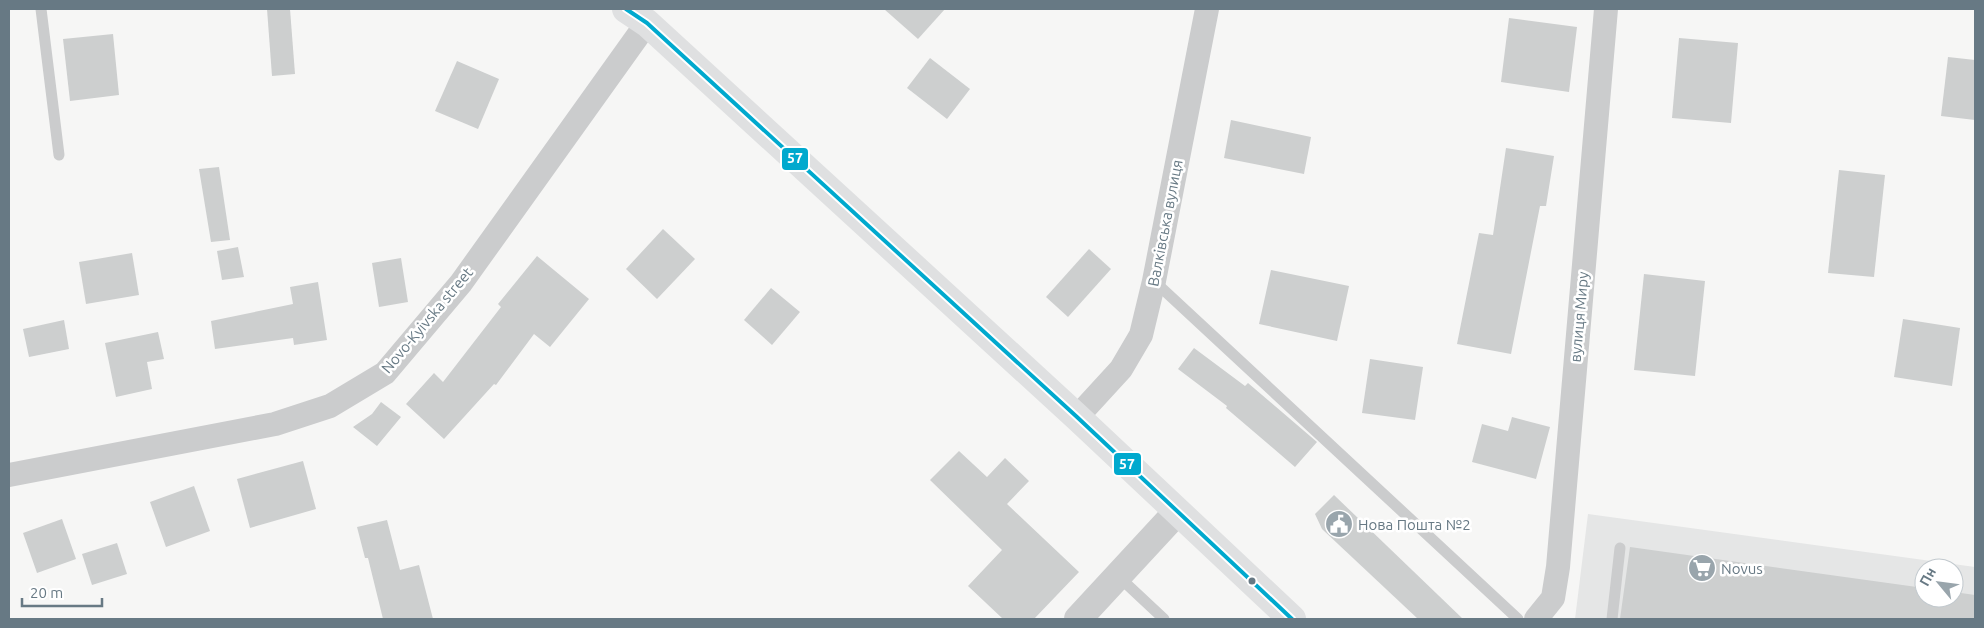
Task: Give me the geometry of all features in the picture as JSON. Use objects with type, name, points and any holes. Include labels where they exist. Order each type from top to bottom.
[{"type":"main road","points":[[637,16],[1077,417],[1292,619]]},
{"type":"street","name":"Валківська вулиця","points":[[1077,417],[1121,369],[1140,335],[1154,281],[1207,9]]},
{"type":"street","name":"вулиця Миру","points":[[1536,619],[1553,598],[1558,568],[1606,9]]},
{"type":"street","name":"Novo-Kyivska street","points":[[9,475],[275,424],[330,406],[385,373],[461,283],[637,16]]},
{"type":"street","points":[[1078,619],[1178,512]]},
{"type":"lane","points":[[41,9],[59,154]]},
{"type":"lane","points":[[1154,281],[1518,619]]},
{"type":"lane","points":[[1612,619],[1620,548]]},
{"type":"lane","points":[[1118,576],[1164,619]]},
{"type":"shaded area","points":[[1588,514],[1914,559],[1914,608],[1964,608],[1964,565],[1975,567],[1975,619],[1575,619]]},
{"type":"building","points":[[267,9],[290,9],[295,74],[272,76]]},
{"type":"building","points":[[884,9],[945,9],[918,39]]},
{"type":"building","points":[[1509,18],[1577,27],[1569,92],[1501,82]]},
{"type":"building","points":[[113,34],[119,95],[70,101],[63,39]]},
{"type":"building","points":[[1679,38],[1738,43],[1731,123],[1672,118]]},
{"type":"building","points":[[1948,57],[1975,60],[1975,120],[1941,116]]},
{"type":"building","points":[[930,58],[970,89],[947,119],[907,88]]},
{"type":"building","points":[[457,61],[499,79],[478,129],[435,111]]},
{"type":"building","points":[[1231,120],[1311,137],[1304,174],[1224,158]]},
{"type":"building","points":[[1506,148],[1554,156],[1546,206],[1540,206],[1511,354],[1457,344],[1479,233],[1493,235]]},
{"type":"building","points":[[219,167],[230,240],[211,242],[199,169]]},
{"type":"building","points":[[1839,170],[1885,175],[1874,277],[1828,273]]},
{"type":"building","points":[[663,229],[695,259],[657,299],[626,269]]},
{"type":"building","points":[[238,247],[244,277],[222,280],[217,251]]},
{"type":"building","points":[[1089,249],[1111,269],[1068,317],[1046,297]]},
{"type":"building","points":[[132,253],[139,295],[86,304],[79,262]]},
{"type":"building","points":[[537,256],[589,299],[550,347],[534,334],[496,385],[494,384],[444,439],[406,404],[434,373],[443,382],[501,307],[498,304]]},
{"type":"building","points":[[401,258],[408,302],[379,307],[372,263]]},
{"type":"building","points":[[1271,270],[1349,286],[1337,341],[1259,324]]},
{"type":"building","points":[[1644,274],[1705,281],[1695,376],[1634,370]]},
{"type":"building","points":[[318,282],[327,340],[294,345],[293,338],[215,349],[211,321],[293,304],[290,287]]},
{"type":"building","points":[[771,288],[800,312],[772,345],[744,320]]},
{"type":"building","points":[[1903,319],[1960,328],[1952,386],[1894,377]]},
{"type":"building","points":[[64,320],[69,349],[29,357],[23,329]]},
{"type":"building","points":[[158,332],[164,359],[147,362],[152,389],[116,397],[105,343]]},
{"type":"building","points":[[1194,348],[1245,386],[1248,383],[1317,442],[1295,467],[1226,408],[1227,406],[1178,369]]},
{"type":"building","points":[[1370,359],[1423,367],[1415,420],[1362,413]]},
{"type":"building","points":[[381,402],[401,417],[377,446],[353,427],[372,414]]},
{"type":"building","points":[[1512,417],[1550,427],[1536,479],[1472,462],[1482,424],[1508,431]]},
{"type":"building","points":[[959,451],[987,477],[1005,458],[1029,481],[1007,504],[1079,572],[1034,619],[1003,619],[968,586],[1002,550],[930,480]]},
{"type":"building","points":[[303,461],[316,509],[250,528],[237,479]]},
{"type":"building","points":[[194,486],[210,531],[166,547],[150,502]]},
{"type":"building","points":[[1334,495],[1463,619],[1418,619],[1322,529],[1315,514]]},
{"type":"building","points":[[62,519],[76,559],[37,573],[23,533]]},
{"type":"building","points":[[387,520],[400,570],[419,565],[433,619],[383,619],[368,558],[365,558],[357,527]]},
{"type":"building","points":[[117,543],[127,574],[92,585],[82,554]]},
{"type":"building","name":"Novus","points":[[1630,547],[1914,587],[1914,608],[1964,608],[1964,593],[1975,595],[1975,619],[1620,619]]},
{"type":"transit line","name":"57","points":[[626,9],[647,23],[1077,417],[1292,619]]},
{"type":"place","name":"Нова Пошта №2","points":[[1339,524]]},
{"type":"place","name":"Novus","points":[[1702,568]]}]
